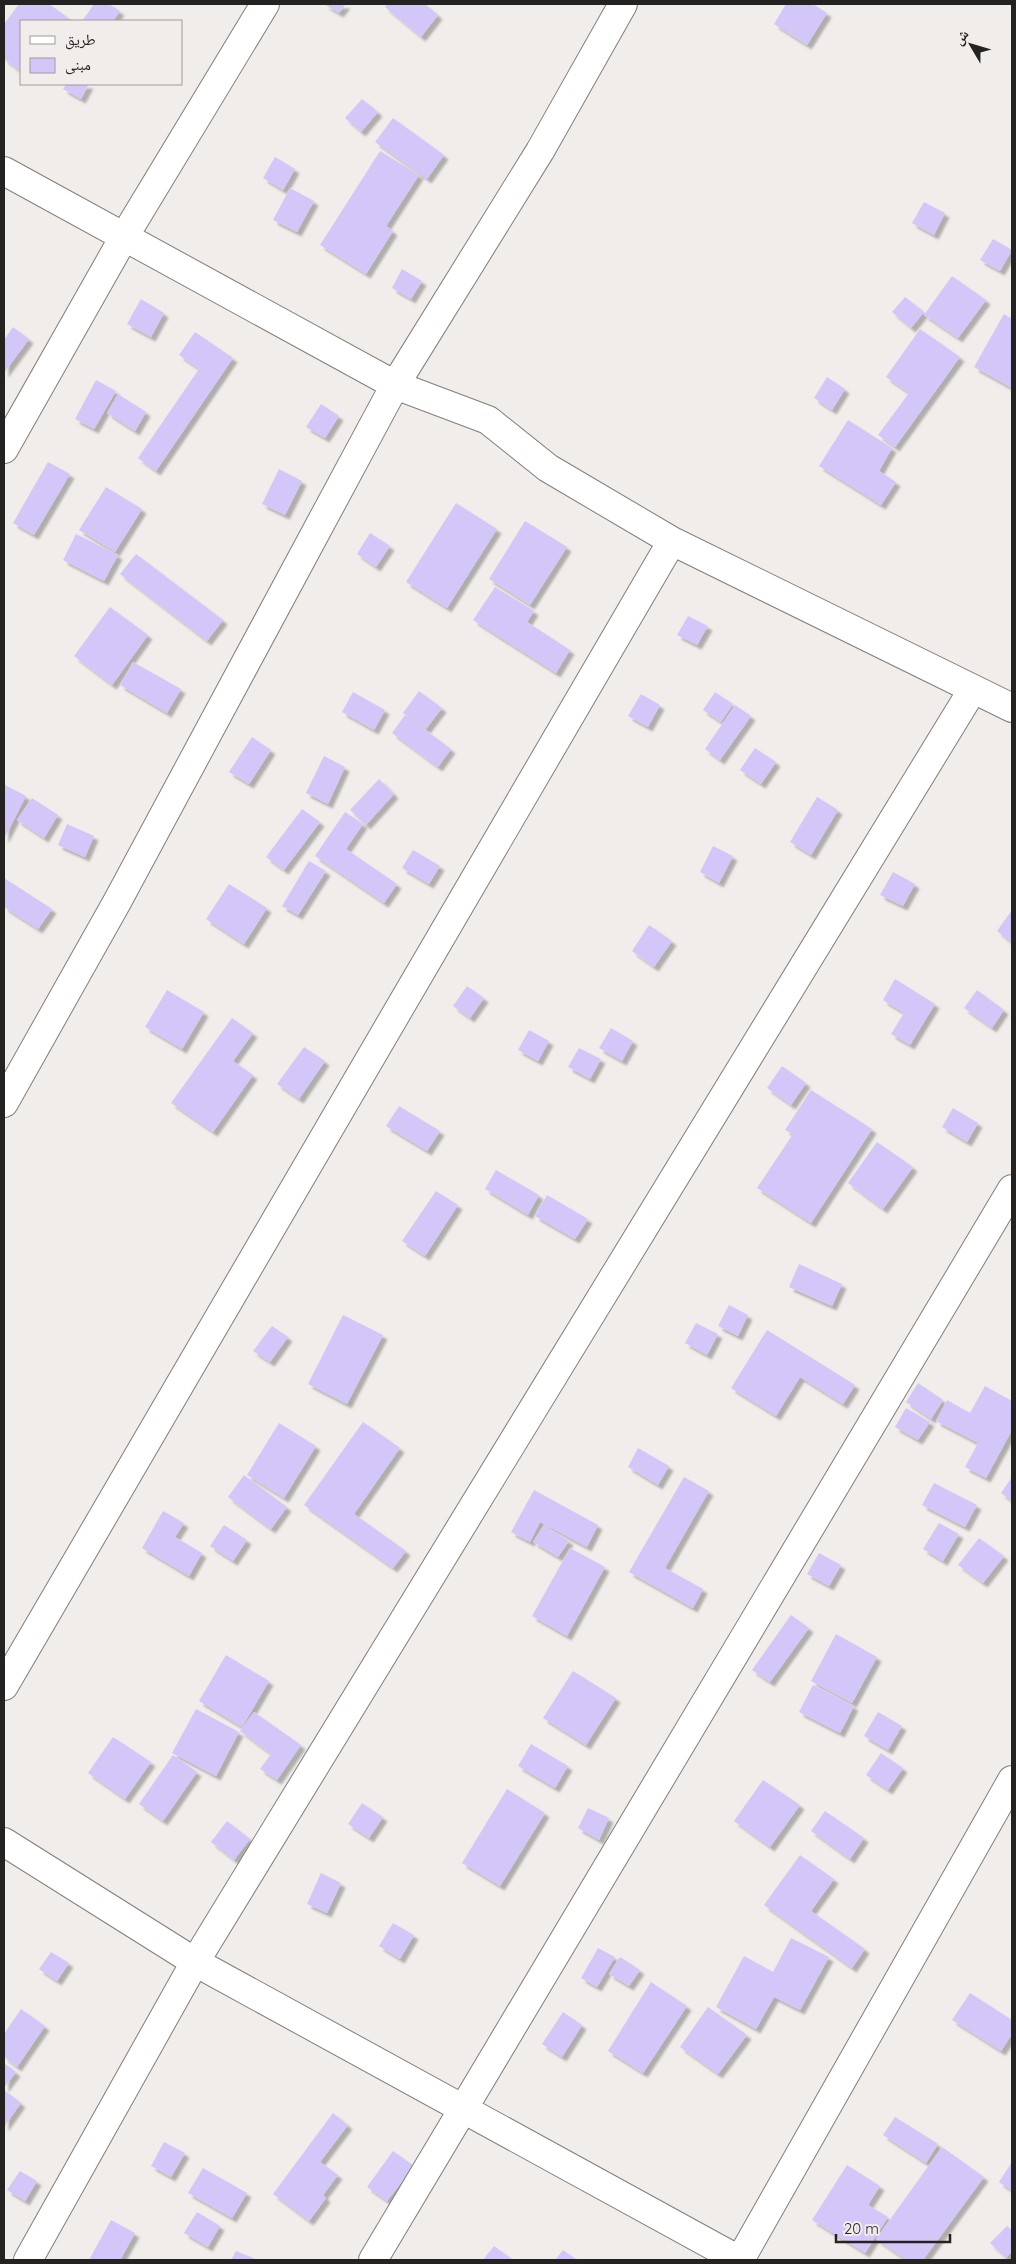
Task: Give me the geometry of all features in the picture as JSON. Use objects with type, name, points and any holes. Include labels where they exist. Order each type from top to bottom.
[{"type":"street","points":[[4,448],[124,237],[265,4]]},
{"type":"street","points":[[4,1103],[117,902],[395,385],[540,151],[623,4]]},
{"type":"street","points":[[4,171],[395,385],[488,420],[548,468],[672,541],[1012,708]]},
{"type":"street","points":[[4,1686],[672,541]]},
{"type":"street","points":[[28,2260],[195,1962],[973,689]]},
{"type":"street","points":[[373,2260],[1012,1189]]},
{"type":"street","points":[[4,1842],[195,1962],[740,2260],[1012,1780]]},
{"type":"building","points":[[19,4],[49,4],[67,17],[65,20],[20,20],[20,71],[4,59],[4,24]]},
{"type":"building","points":[[94,4],[109,4],[120,11],[114,20],[83,20]]},
{"type":"building","points":[[324,4],[346,4],[339,13]]},
{"type":"building","points":[[387,4],[425,4],[438,15],[421,37],[385,7]]},
{"type":"building","points":[[786,4],[813,4],[827,13],[807,45],[774,24]]},
{"type":"building","points":[[66,85],[88,85],[81,99],[63,89]]},
{"type":"building","points":[[362,99],[378,112],[361,132],[345,118]]},
{"type":"building","points":[[393,118],[444,155],[427,179],[375,142]]},
{"type":"building","points":[[380,151],[419,175],[386,226],[393,231],[366,274],[320,245]]},
{"type":"building","points":[[275,157],[295,169],[283,190],[263,178]]},
{"type":"building","points":[[290,188],[314,201],[297,232],[273,220]]},
{"type":"building","points":[[924,202],[945,213],[934,235],[912,223]]},
{"type":"building","points":[[993,239],[1012,250],[1000,271],[980,260]]},
{"type":"building","points":[[402,269],[422,281],[411,299],[392,288]]},
{"type":"building","points":[[952,276],[986,300],[958,338],[924,315]]},
{"type":"building","points":[[905,297],[924,312],[911,328],[892,312]]},
{"type":"building","points":[[141,299],[164,313],[151,337],[127,324]]},
{"type":"building","points":[[1004,314],[1012,319],[1012,388],[974,367]]},
{"type":"building","points":[[13,327],[29,339],[4,373],[4,340]]},
{"type":"building","points":[[920,329],[960,357],[895,447],[878,435],[909,393],[886,377]]},
{"type":"building","points":[[195,332],[233,358],[156,471],[138,458],[199,369],[179,355]]},
{"type":"building","points":[[827,377],[845,389],[832,410],[814,398]]},
{"type":"building","points":[[96,380],[116,391],[94,429],[75,419]]},
{"type":"building","points":[[118,394],[146,412],[135,431],[107,413]]},
{"type":"building","points":[[321,404],[339,416],[325,438],[306,427]]},
{"type":"building","points":[[848,420],[892,448],[879,471],[896,482],[881,505],[819,466]]},
{"type":"building","points":[[48,462],[70,474],[34,535],[13,523]]},
{"type":"building","points":[[279,469],[302,481],[285,515],[262,504]]},
{"type":"building","points":[[106,487],[142,509],[115,552],[79,530]]},
{"type":"building","points":[[456,503],[497,529],[447,608],[406,582]]},
{"type":"building","points":[[525,521],[567,547],[530,605],[489,579]]},
{"type":"building","points":[[370,533],[390,546],[376,567],[357,554]]},
{"type":"building","points":[[76,534],[118,555],[104,581],[63,560]]},
{"type":"building","points":[[136,554],[223,620],[207,641],[120,574]]},
{"type":"building","points":[[495,587],[534,611],[527,622],[570,650],[556,673],[473,620]]},
{"type":"building","points":[[110,607],[148,635],[112,685],[74,656]]},
{"type":"building","points":[[688,616],[708,626],[697,645],[677,635]]},
{"type":"building","points":[[133,662],[181,689],[167,713],[120,685]]},
{"type":"building","points":[[419,691],[442,708],[426,729],[403,713]]},
{"type":"building","points":[[353,692],[385,710],[374,730],[342,712]]},
{"type":"building","points":[[715,692],[733,704],[721,722],[703,710]]},
{"type":"building","points":[[641,694],[660,705],[648,727],[628,716]]},
{"type":"building","points":[[735,705],[751,716],[720,760],[705,749]]},
{"type":"building","points":[[405,715],[451,749],[438,767],[392,733]]},
{"type":"building","points":[[252,737],[271,750],[249,784],[229,772]]},
{"type":"building","points":[[755,748],[776,762],[761,784],[740,770]]},
{"type":"building","points":[[324,756],[345,767],[328,804],[306,793]]},
{"type":"building","points":[[379,779],[394,794],[366,825],[350,810]]},
{"type":"building","points":[[5,785],[26,796],[4,839],[4,788]]},
{"type":"building","points":[[817,797],[838,810],[811,855],[790,842]]},
{"type":"building","points":[[32,798],[58,815],[44,838],[17,820]]},
{"type":"building","points":[[302,809],[320,822],[284,870],[266,857]]},
{"type":"building","points":[[345,812],[363,824],[346,849],[397,884],[384,903],[315,856]]},
{"type":"building","points":[[67,824],[94,836],[85,857],[58,845]]},
{"type":"building","points":[[713,846],[733,856],[719,883],[700,872]]},
{"type":"building","points":[[413,850],[440,866],[429,884],[402,868]]},
{"type":"building","points":[[309,861],[326,871],[298,915],[282,906]]},
{"type":"building","points":[[893,872],[915,884],[903,906],[880,895]]},
{"type":"building","points":[[4,878],[52,909],[38,929],[4,907]]},
{"type":"building","points":[[229,884],[267,908],[244,944],[206,919]]},
{"type":"building","points":[[1012,910],[1012,943],[997,931]]},
{"type":"building","points":[[649,925],[672,941],[654,967],[632,951]]},
{"type":"building","points":[[895,979],[935,1004],[910,1045],[891,1034],[904,1013],[883,1000]]},
{"type":"building","points":[[467,986],[484,998],[470,1018],[453,1006]]},
{"type":"building","points":[[167,990],[204,1012],[182,1049],[145,1027]]},
{"type":"building","points":[[977,990],[1004,1010],[992,1028],[964,1008]]},
{"type":"building","points":[[232,1018],[253,1033],[233,1061],[253,1075],[213,1132],[171,1103]]},
{"type":"building","points":[[611,1028],[633,1041],[622,1061],[599,1048]]},
{"type":"building","points":[[529,1030],[549,1041],[538,1061],[518,1050]]},
{"type":"building","points":[[304,1047],[325,1061],[299,1099],[277,1084]]},
{"type":"building","points":[[579,1048],[601,1059],[590,1079],[568,1067]]},
{"type":"building","points":[[782,1066],[806,1083],[791,1105],[767,1088]]},
{"type":"building","points":[[811,1090],[872,1129],[811,1223],[757,1188],[793,1134],[785,1130]]},
{"type":"building","points":[[399,1106],[440,1131],[427,1151],[386,1126]]},
{"type":"building","points":[[953,1108],[978,1123],[967,1142],[942,1127]]},
{"type":"building","points":[[877,1142],[913,1167],[883,1209],[848,1183]]},
{"type":"building","points":[[496,1170],[539,1195],[528,1215],[485,1189]]},
{"type":"building","points":[[436,1191],[458,1205],[425,1256],[402,1241]]},
{"type":"building","points":[[547,1195],[588,1219],[575,1239],[535,1216]]},
{"type":"building","points":[[799,1264],[842,1284],[832,1306],[789,1287]]},
{"type":"building","points":[[729,1305],[748,1315],[738,1336],[718,1326]]},
{"type":"building","points":[[343,1315],[383,1335],[347,1404],[308,1384]]},
{"type":"building","points":[[696,1323],[718,1334],[707,1355],[685,1343]]},
{"type":"building","points":[[272,1326],[288,1337],[270,1362],[253,1351]]},
{"type":"building","points":[[767,1330],[855,1385],[843,1404],[800,1377],[776,1416],[731,1388]]},
{"type":"building","points":[[918,1383],[943,1400],[931,1419],[906,1402]]},
{"type":"building","points":[[985,1386],[1012,1401],[1012,1430],[986,1478],[965,1467],[978,1443],[936,1421],[947,1400],[970,1413]]},
{"type":"building","points":[[906,1408],[930,1422],[918,1440],[895,1427]]},
{"type":"building","points":[[363,1422],[400,1448],[354,1514],[406,1551],[393,1568],[304,1505]]},
{"type":"building","points":[[279,1423],[316,1446],[284,1498],[247,1475]]},
{"type":"building","points":[[638,1448],[669,1466],[658,1485],[628,1467]]},
{"type":"building","points":[[244,1475],[287,1507],[271,1529],[228,1497]]},
{"type":"building","points":[[684,1477],[709,1491],[665,1568],[703,1589],[693,1608],[629,1572]]},
{"type":"building","points":[[1012,1477],[1012,1501],[1001,1493]]},
{"type":"building","points":[[934,1483],[977,1505],[965,1527],[922,1505]]},
{"type":"building","points":[[534,1490],[598,1525],[587,1547],[540,1522],[530,1542],[511,1532]]},
{"type":"building","points":[[163,1511],[184,1523],[175,1537],[202,1553],[189,1576],[142,1548]]},
{"type":"building","points":[[939,1523],[959,1534],[943,1561],[923,1549]]},
{"type":"building","points":[[224,1525],[247,1540],[233,1561],[210,1546]]},
{"type":"building","points":[[544,1525],[569,1541],[558,1557],[533,1542]]},
{"type":"building","points":[[979,1538],[1004,1556],[983,1583],[958,1565]]},
{"type":"building","points":[[570,1548],[605,1567],[567,1636],[532,1616]]},
{"type":"building","points":[[819,1553],[841,1565],[829,1586],[807,1574]]},
{"type":"building","points":[[791,1615],[809,1628],[770,1682],[752,1670]]},
{"type":"building","points":[[836,1634],[877,1657],[852,1703],[811,1681]]},
{"type":"building","points":[[226,1655],[269,1681],[242,1727],[199,1701]]},
{"type":"building","points":[[573,1671],[616,1698],[586,1745],[543,1718]]},
{"type":"building","points":[[813,1685],[854,1706],[840,1733],[799,1712]]},
{"type":"building","points":[[196,1709],[239,1732],[216,1776],[172,1753]]},
{"type":"building","points":[[254,1712],[301,1745],[277,1780],[260,1769],[271,1754],[240,1731]]},
{"type":"building","points":[[878,1712],[902,1726],[888,1750],[864,1736]]},
{"type":"building","points":[[113,1737],[151,1762],[125,1799],[88,1773]]},
{"type":"building","points":[[531,1744],[568,1766],[555,1788],[518,1766]]},
{"type":"building","points":[[881,1753],[903,1768],[888,1790],[866,1775]]},
{"type":"building","points":[[173,1755],[197,1772],[163,1821],[139,1804]]},
{"type":"building","points":[[763,1780],[800,1805],[770,1847],[734,1821]]},
{"type":"building","points":[[507,1789],[545,1813],[500,1886],[462,1863]]},
{"type":"building","points":[[362,1803],[383,1817],[369,1838],[348,1824]]},
{"type":"building","points":[[588,1808],[609,1818],[599,1840],[578,1828]]},
{"type":"building","points":[[825,1811],[864,1838],[850,1859],[811,1831]]},
{"type":"building","points":[[227,1821],[250,1839],[234,1860],[211,1842]]},
{"type":"building","points":[[800,1855],[834,1879],[811,1911],[865,1949],[852,1968],[764,1905]]},
{"type":"building","points":[[321,1873],[341,1883],[327,1913],[307,1904]]},
{"type":"building","points":[[393,1923],[414,1935],[400,1959],[379,1946]]},
{"type":"building","points":[[791,1938],[829,1957],[800,2010],[774,1997],[756,2029],[716,2007],[744,1956],[773,1972]]},
{"type":"building","points":[[598,1948],[615,1957],[597,1987],[581,1978]]},
{"type":"building","points":[[51,1952],[69,1963],[57,1981],[39,1969]]},
{"type":"building","points":[[620,1957],[640,1970],[629,1986],[609,1974]]},
{"type":"building","points":[[651,1982],[687,2006],[643,2073],[608,2051]]},
{"type":"building","points":[[970,1993],[1012,2020],[1012,2034],[1001,2051],[952,2020]]},
{"type":"building","points":[[708,2007],[747,2035],[718,2074],[680,2047]]},
{"type":"building","points":[[21,2009],[45,2026],[17,2067],[4,2057],[4,2034]]},
{"type":"building","points":[[563,2012],[582,2025],[562,2057],[542,2044]]},
{"type":"building","points":[[4,2063],[16,2072],[4,2088]]},
{"type":"building","points":[[4,2090],[21,2103],[4,2127]]},
{"type":"building","points":[[333,2113],[348,2125],[320,2162],[338,2175],[323,2195],[326,2198],[309,2221],[273,2194]]},
{"type":"building","points":[[895,2117],[938,2144],[926,2163],[883,2135]]},
{"type":"building","points":[[164,2142],[185,2153],[171,2177],[151,2166]]},
{"type":"building","points":[[942,2147],[984,2177],[923,2260],[906,2260],[876,2239]]},
{"type":"building","points":[[393,2151],[414,2166],[387,2201],[367,2187]]},
{"type":"building","points":[[1012,2162],[1012,2191],[999,2182]]},
{"type":"building","points":[[847,2165],[880,2186],[868,2205],[888,2217],[865,2253],[812,2220]]},
{"type":"building","points":[[203,2168],[247,2193],[232,2218],[188,2193]]},
{"type":"building","points":[[20,2171],[37,2181],[25,2201],[7,2190]]},
{"type":"building","points":[[197,2212],[220,2226],[208,2247],[184,2233]]},
{"type":"building","points":[[111,2220],[135,2233],[120,2260],[89,2260]]},
{"type":"building","points":[[1007,2226],[1012,2230],[1012,2251],[1006,2258],[990,2243]]},
{"type":"building","points":[[494,2246],[513,2260],[483,2260]]},
{"type":"building","points":[[563,2250],[577,2260],[555,2260]]},
{"type":"building","points":[[236,2251],[258,2260],[231,2260]]}]
